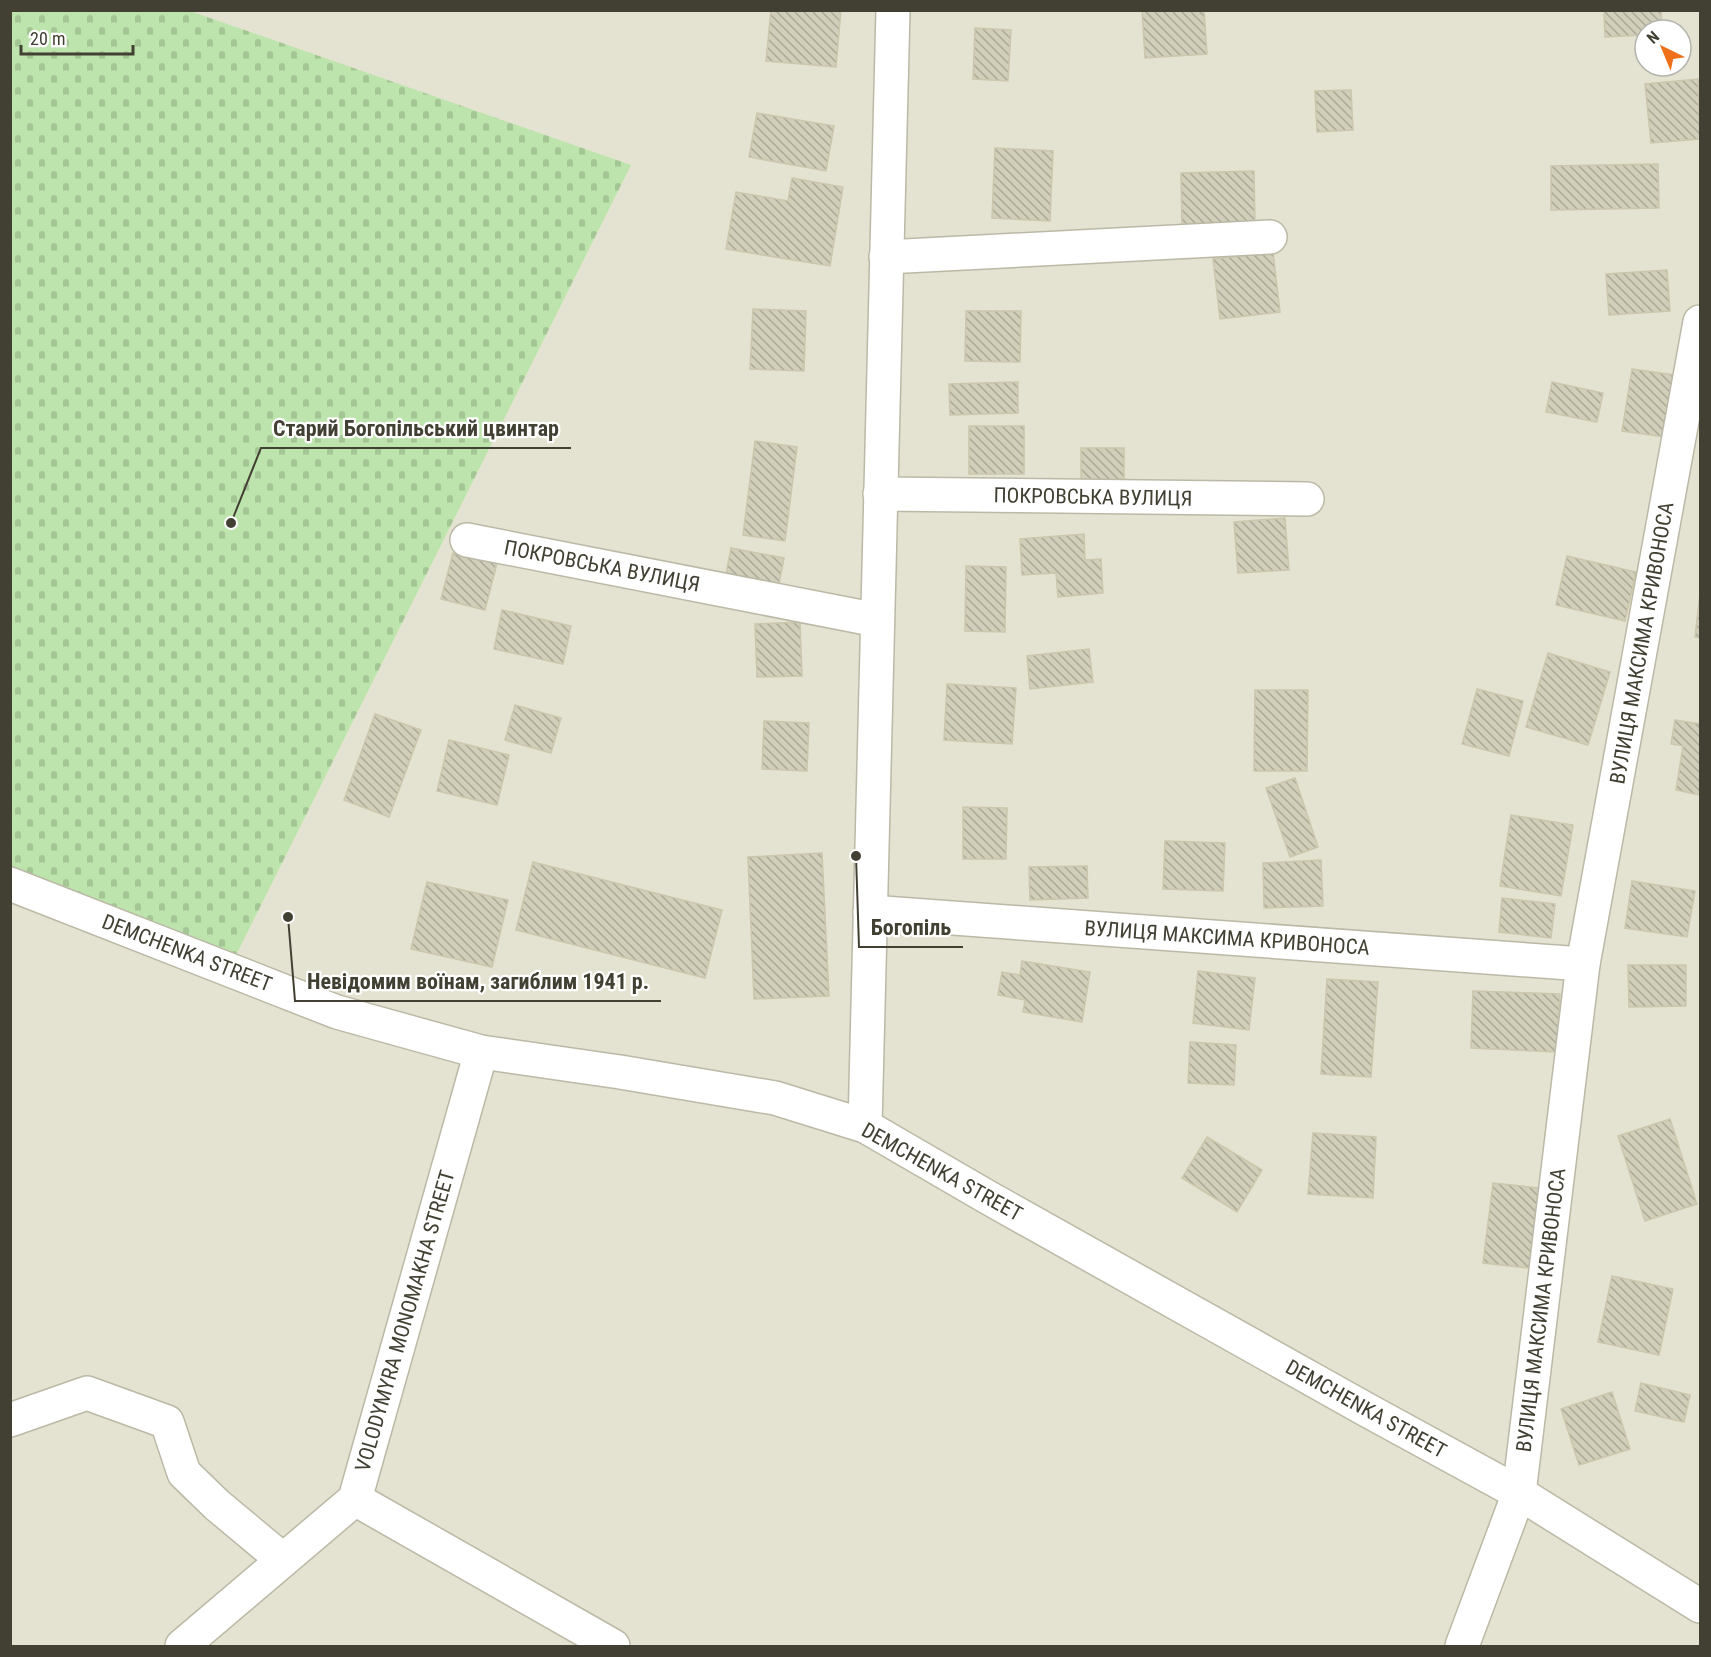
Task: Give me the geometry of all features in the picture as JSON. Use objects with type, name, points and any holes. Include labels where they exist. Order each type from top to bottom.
[{"type":"street","points":[[865,1126],[892,10]]},
{"type":"street","points":[[886,257],[1270,237]]},
{"type":"street","name":"ВУЛИЦЯ МАКСИМА КРИВОНОСА","points":[[1462,1647],[1519,1493],[1583,964],[1701,322]]},
{"type":"street","name":"ПОКРОВСЬКА ВУЛИЦЯ","points":[[880,494],[1306,499]]},
{"type":"street","name":"ПОКРОВСЬКА ВУЛИЦЯ","points":[[467,540],[877,620]]},
{"type":"street","name":"DEMCHENKA STREET","points":[[10,884],[337,1012],[481,1052],[775,1098],[865,1126],[1030,1221],[1519,1493],[1701,1606]]},
{"type":"street","name":"ВУЛИЦЯ МАКСИМА КРИВОНОСА","points":[[870,912],[1583,964]]},
{"type":"street","name":"VOLODYMYRA MONOMAKHA STREET","points":[[182,1647],[355,1499],[481,1052]]},
{"type":"street","points":[[10,1420],[87,1393],[167,1422],[184,1473],[217,1505],[283,1560]]},
{"type":"street","points":[[355,1499],[613,1647]]},
{"type":"shaded area","points":[[11,11],[1700,11],[1700,1646],[11,1646]]},
{"type":"green space","points":[[10,11],[190,11],[631,165],[229,969],[11,881]]},
{"type":"building","points":[[771,10],[841,10],[836,67],[766,61]]},
{"type":"building","points":[[1142,10],[1204,10],[1207,54],[1145,58]]},
{"type":"building","points":[[1604,10],[1661,10],[1661,18],[1633,18],[1633,36],[1605,37]]},
{"type":"building","points":[[975,28],[1011,30],[1008,81],[973,79]]},
{"type":"building","points":[[1698,79],[1700,139],[1651,143],[1645,84]]},
{"type":"building","points":[[1351,90],[1353,130],[1317,132],[1315,91]]},
{"type":"building","points":[[757,113],[834,126],[826,171],[749,157]]},
{"type":"building","points":[[995,148],[1053,151],[1050,221],[992,218]]},
{"type":"building","points":[[1658,164],[1659,208],[1551,210],[1551,166]]},
{"type":"building","points":[[1254,171],[1255,226],[1182,227],[1181,173]]},
{"type":"building","points":[[792,178],[843,187],[830,266],[726,249],[736,192],[788,201]]},
{"type":"building","points":[[1273,252],[1280,312],[1220,319],[1213,259]]},
{"type":"building","points":[[1667,270],[1670,311],[1609,315],[1606,274]]},
{"type":"building","points":[[753,309],[806,311],[804,371],[750,369]]},
{"type":"building","points":[[966,311],[1021,311],[1020,362],[965,361]]},
{"type":"building","points":[[1632,369],[1674,375],[1665,437],[1622,431]]},
{"type":"building","points":[[1018,382],[1018,413],[950,415],[949,384]]},
{"type":"building","points":[[1552,382],[1603,393],[1597,422],[1546,412]]},
{"type":"building","points":[[969,426],[1024,426],[1024,474],[969,474]]},
{"type":"building","points":[[755,441],[797,447],[785,541],[743,535]]},
{"type":"building","points":[[1081,448],[1124,448],[1124,486],[1081,486]]},
{"type":"building","points":[[1285,518],[1289,570],[1238,573],[1234,522]]},
{"type":"building","points":[[1084,534],[1085,560],[1101,559],[1103,593],[1058,597],[1056,573],[1022,575],[1020,539]]},
{"type":"building","points":[[731,548],[784,558],[779,584],[726,574]]},
{"type":"building","points":[[453,553],[497,563],[485,610],[441,599]]},
{"type":"building","points":[[1567,556],[1636,572],[1625,621],[1556,605]]},
{"type":"building","points":[[966,566],[1006,567],[1005,632],[965,631]]},
{"type":"building","points":[[1700,594],[1700,638],[1695,637]]},
{"type":"building","points":[[502,610],[571,626],[563,664],[494,649]]},
{"type":"building","points":[[800,622],[802,676],[757,677],[755,624]]},
{"type":"building","points":[[1089,649],[1093,682],[1030,689],[1027,656]]},
{"type":"building","points":[[1548,653],[1610,672],[1588,745],[1526,727]]},
{"type":"building","points":[[947,684],[1016,688],[1012,744],[944,740]]},
{"type":"building","points":[[1477,689],[1523,701],[1509,756],[1462,744]]},
{"type":"building","points":[[1255,690],[1308,690],[1307,771],[1254,771]]},
{"type":"building","points":[[515,705],[561,718],[551,753],[505,740]]},
{"type":"building","points":[[375,714],[421,730],[389,817],[344,800]]},
{"type":"building","points":[[1675,720],[1700,724],[1700,795],[1676,790],[1683,746],[1671,744]]},
{"type":"building","points":[[764,721],[809,723],[807,771],[762,769]]},
{"type":"building","points":[[449,740],[509,755],[497,805],[437,791]]},
{"type":"building","points":[[1295,778],[1318,847],[1290,857],[1266,788]]},
{"type":"building","points":[[963,807],[1007,808],[1006,859],[963,859]]},
{"type":"building","points":[[1511,815],[1573,825],[1561,896],[1500,886]]},
{"type":"building","points":[[1165,841],[1225,843],[1223,891],[1163,889]]},
{"type":"building","points":[[822,853],[829,996],[754,999],[748,857]]},
{"type":"building","points":[[1321,860],[1323,906],[1264,908],[1263,863]]},
{"type":"building","points":[[533,862],[722,910],[705,978],[516,930]]},
{"type":"building","points":[[1087,866],[1088,898],[1030,900],[1029,867]]},
{"type":"building","points":[[1632,881],[1695,891],[1687,937],[1625,928]]},
{"type":"building","points":[[427,882],[508,900],[492,967],[411,949]]},
{"type":"building","points":[[1502,898],[1555,904],[1551,938],[1499,932]]},
{"type":"building","points":[[1022,961],[1090,972],[1082,1022],[1023,1012],[1025,1000],[998,995],[1002,972],[1020,975]]},
{"type":"building","points":[[1628,965],[1686,965],[1686,1006],[1629,1007]]},
{"type":"building","points":[[1198,971],[1255,978],[1249,1030],[1193,1023]]},
{"type":"building","points":[[1327,979],[1378,982],[1371,1077],[1321,1074]]},
{"type":"building","points":[[1473,991],[1560,994],[1557,1052],[1471,1048]]},
{"type":"building","points":[[1190,1042],[1236,1045],[1234,1085],[1188,1083]]},
{"type":"building","points":[[1670,1119],[1697,1204],[1645,1221],[1618,1136]]},
{"type":"building","points":[[1313,1133],[1376,1137],[1373,1198],[1308,1194]]},
{"type":"building","points":[[1207,1137],[1262,1170],[1237,1212],[1182,1178]]},
{"type":"building","points":[[1493,1183],[1548,1189],[1538,1269],[1483,1263]]},
{"type":"building","points":[[1612,1276],[1673,1289],[1659,1355],[1598,1342]]},
{"type":"building","points":[[1641,1383],[1690,1395],[1684,1422],[1635,1411]]},
{"type":"building","points":[[1612,1392],[1630,1449],[1579,1465],[1561,1409]]},
{"type":"place","name":"Старий Богопільський цвинтар","points":[[231,523]]},
{"type":"place","name":"Богопіль","points":[[856,856]]},
{"type":"place","name":"Невідомим воїнам, загиблим 1941 р.","points":[[288,917]]}]
